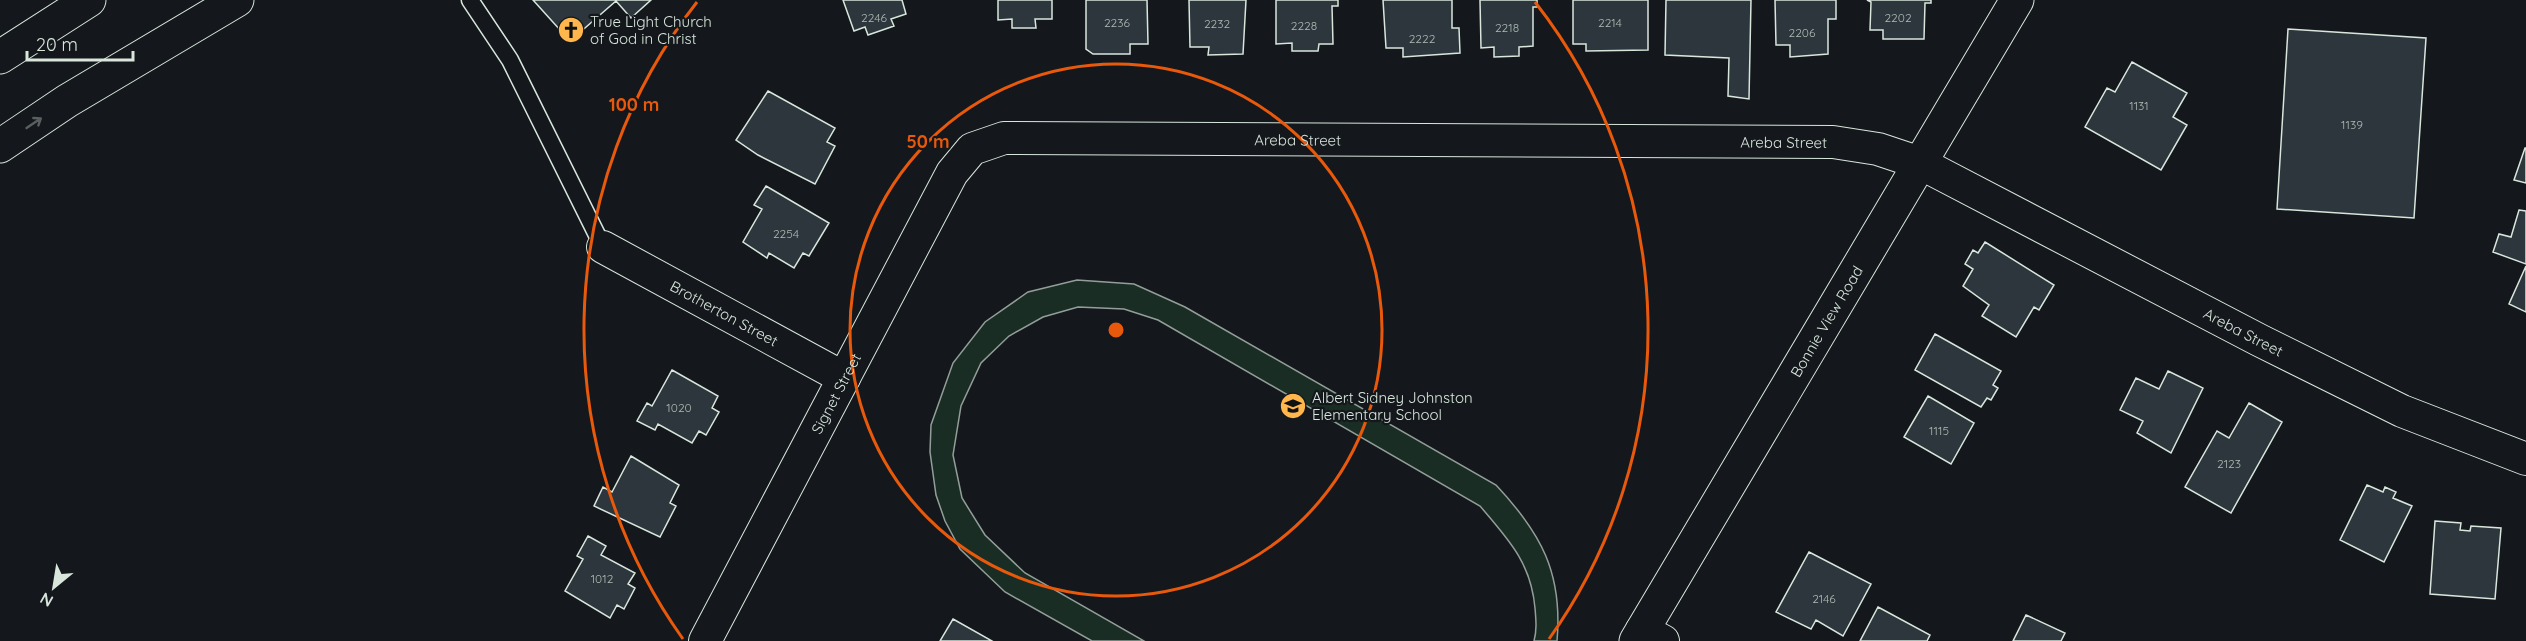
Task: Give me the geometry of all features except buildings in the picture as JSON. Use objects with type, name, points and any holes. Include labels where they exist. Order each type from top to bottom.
[{"type":"street","points":[[0,57],[61,9],[89,0]]},
{"type":"street","points":[[0,146],[67,101],[237,0]]},
{"type":"street","name":"Bonnie View Road","points":[[1647,637],[1920,163],[2017,0]]},
{"type":"street","name":"Areba Street","points":[[972,149],[1004,138],[1833,142],[1878,149],[1920,163],[2259,340],[2402,411],[2526,459]]},
{"type":"street","name":"Signet Street","points":[[705,641],[952,173],[972,149]]},
{"type":"street","name":"Brotherton Street","points":[[603,247],[844,378]]},
{"type":"lane","points":[[470,0],[510,60],[603,247]]},
{"type":"green space","points":[[1077,280],[1134,284],[1185,307],[1496,485],[1525,520],[1546,556],[1556,595],[1557,641],[1534,641],[1535,612],[1529,578],[1509,541],[1480,506],[1158,320],[1124,309],[1078,307],[1043,317],[1009,336],[981,363],[961,406],[953,455],[962,498],[985,535],[1025,573],[1144,641],[1092,641],[1005,592],[960,549],[945,521],[936,495],[930,452],[931,425],[953,363],[985,322],[1028,292]]},
{"type":"place","name":"True Light Church of God in Christ","points":[[571,30]]},
{"type":"place","name":"Albert Sidney Johnston Elementary School","points":[[1293,406]]}]
